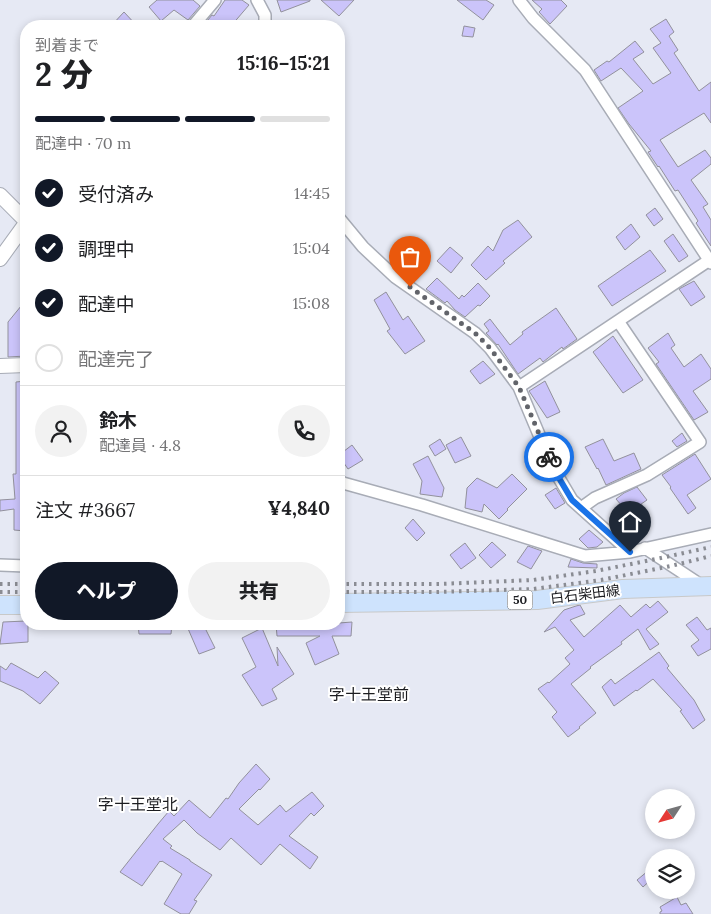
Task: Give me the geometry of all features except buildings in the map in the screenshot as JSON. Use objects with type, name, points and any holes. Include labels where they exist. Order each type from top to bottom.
[{"type":"main road","name":"白石柴田線","points":[[345,602],[537,600],[623,589],[706,586]]},
{"type":"main road","points":[[0,605],[20,605]]},
{"type":"street","points":[[198,20],[216,0]]},
{"type":"street","points":[[257,0],[265,15],[265,20]]},
{"type":"street","points":[[519,0],[533,18],[585,70],[710,261],[519,387]]},
{"type":"street","points":[[0,195],[20,216]]},
{"type":"street","points":[[345,225],[363,247],[395,277],[475,333],[490,348],[519,387],[553,468],[572,500],[630,552]]},
{"type":"street","points":[[0,259],[20,231]]},
{"type":"street","points":[[581,508],[595,498],[647,474],[700,442],[618,321]]},
{"type":"street","points":[[0,366],[20,365]]},
{"type":"street","points":[[345,484],[422,504],[585,556],[630,552],[711,534]]},
{"type":"street","points":[[645,548],[706,586]]},
{"type":"street","points":[[0,565],[20,566]]},
{"type":"railway","points":[[345,584],[439,584],[533,580],[596,571],[711,547]]},
{"type":"railway","points":[[345,592],[533,589],[601,580],[711,556]]},
{"type":"railway","points":[[0,584],[20,584]]},
{"type":"railway","points":[[0,592],[20,592]]},
{"type":"way so far","points":[[410,287],[475,333],[490,348],[519,387],[549,457]]},
{"type":"district","name":"字十王堂前","points":[[369,694]]},
{"type":"district","name":"字十王堂北","points":[[138,804]]},
{"type":"route","points":[[549,457],[553,468],[572,500],[630,552]]}]
